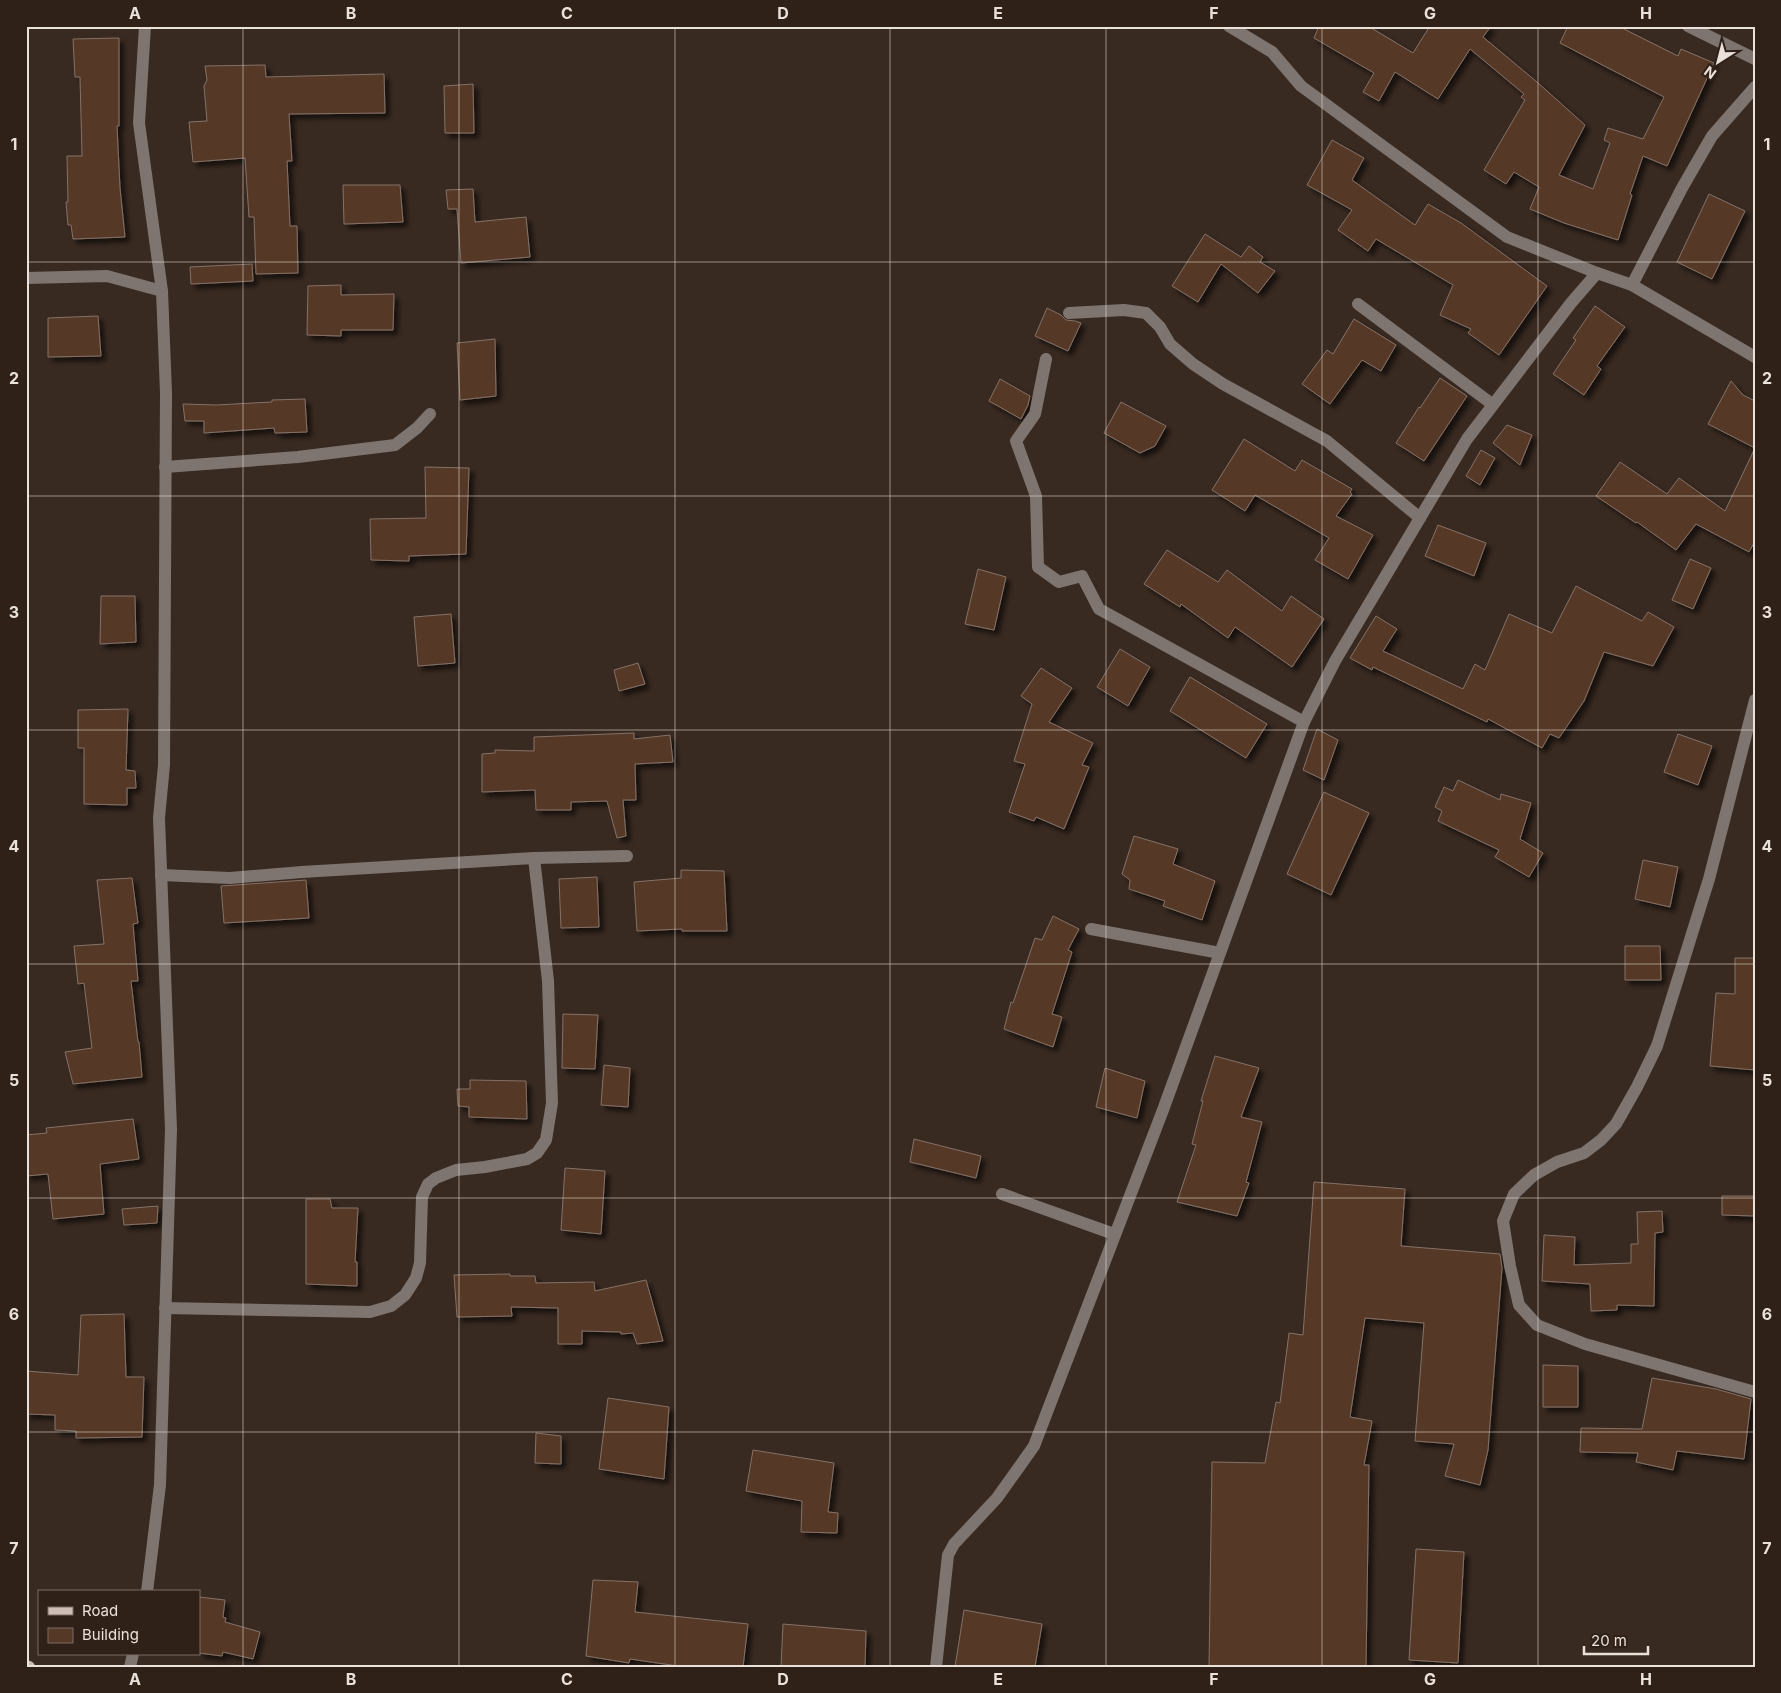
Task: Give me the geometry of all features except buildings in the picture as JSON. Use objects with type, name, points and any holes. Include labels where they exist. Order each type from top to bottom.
[{"type":"street","points":[[145,26],[139,123],[162,291],[166,393],[164,765],[159,818],[171,1129],[160,1484],[147,1590]]},
{"type":"street","points":[[1229,26],[1272,52],[1300,86],[1507,237],[1596,273],[1632,285],[1755,356]]},
{"type":"street","points":[[1688,26],[1755,59]]},
{"type":"street","points":[[1632,285],[1682,188],[1712,136],[1755,87]]},
{"type":"street","points":[[936,1667],[948,1556],[954,1544],[997,1498],[1034,1446],[1163,1110],[1304,722],[1335,661],[1467,439],[1492,404],[1596,273]]},
{"type":"street","points":[[26,278],[107,276],[162,291]]},
{"type":"street","points":[[1358,304],[1492,404]]},
{"type":"street","points":[[1069,314],[1124,310],[1146,314],[1160,327],[1170,344],[1193,364],[1223,384],[1327,441],[1420,518]]},
{"type":"street","points":[[1046,359],[1035,414],[1016,441],[1036,496],[1038,567],[1059,582],[1082,576],[1099,609],[1304,722]]},
{"type":"street","points":[[165,467],[298,457],[394,446],[417,428],[430,414]]},
{"type":"street","points":[[1755,700],[1709,879],[1657,1046],[1638,1087],[1616,1124],[1601,1140],[1584,1154],[1557,1162],[1534,1175],[1514,1194],[1503,1221],[1510,1266],[1519,1305],[1537,1325],[1585,1344],[1755,1392]]},
{"type":"street","points":[[161,875],[230,878],[534,858],[627,856]]},
{"type":"street","points":[[165,1308],[370,1312],[391,1306],[405,1295],[416,1278],[420,1263],[422,1197],[428,1184],[436,1178],[456,1170],[527,1159],[537,1153],[546,1140],[552,1103],[548,981],[534,858]]},
{"type":"street","points":[[1091,929],[1220,953]]},
{"type":"street","points":[[1002,1194],[1114,1234]]}]
